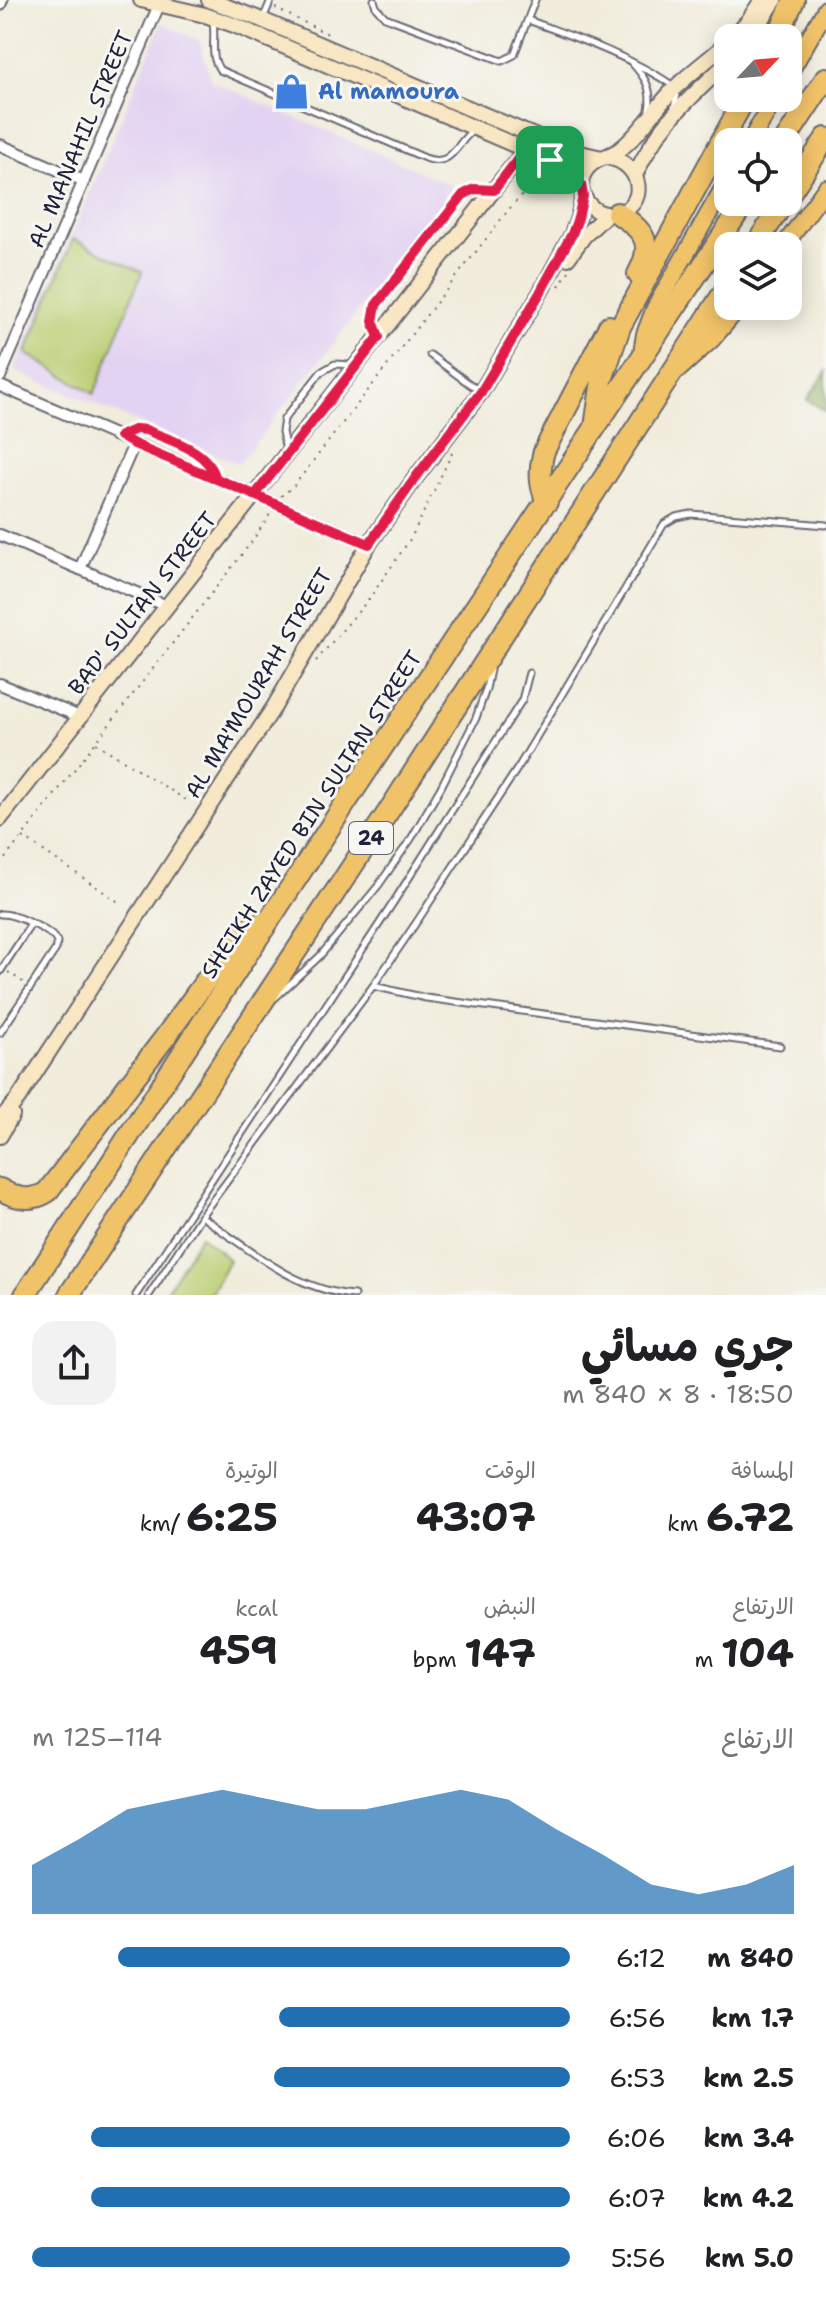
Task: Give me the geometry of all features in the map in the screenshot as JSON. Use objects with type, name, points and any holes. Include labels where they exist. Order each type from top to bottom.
[{"type":"highway","points":[[783,24],[794,0]]},
{"type":"highway","points":[[793,128],[826,78]]},
{"type":"highway","points":[[594,431],[602,380],[620,327],[737,112]]},
{"type":"highway","points":[[802,175],[826,138]]},
{"type":"highway","points":[[547,502],[540,482],[544,451],[647,254],[642,233],[630,221],[612,214]]},
{"type":"highway","name":"SHEIKH ZAYED BIN SULTAN STREET","points":[[25,1295],[269,920],[736,216]]},
{"type":"highway","name":"24","points":[[69,1295],[258,1010],[714,307]]},
{"type":"highway","points":[[0,1189],[23,1199],[36,1198],[47,1192],[235,940],[253,926],[269,920]]},
{"type":"main road","points":[[802,51],[826,9]]},
{"type":"main road","points":[[794,232],[826,188]]},
{"type":"main road","name":"SHEIKH ZAYED BIN SULTAN STREET","points":[[641,361],[645,334],[655,308],[714,205]]},
{"type":"main road","points":[[668,377],[698,353],[727,320]]},
{"type":"street","points":[[141,0],[212,17],[569,169],[590,207],[612,214],[624,210],[635,198],[635,175],[629,165],[619,159],[567,150],[209,0]]},
{"type":"street","points":[[745,24],[762,0]]},
{"type":"street","points":[[759,24],[775,0]]},
{"type":"street","name":"AL MANAHIL STREET","points":[[0,377],[159,5]]},
{"type":"street","points":[[582,190],[584,173],[592,163],[629,141],[675,87],[714,54]]},
{"type":"street","points":[[635,175],[667,122],[714,75]]},
{"type":"street","points":[[0,145],[84,181]]},
{"type":"street","name":"BAD' SULTAN STREET","points":[[0,819],[525,150]]},
{"type":"street","name":"AL MA'MOURAH STREET","points":[[0,1120],[18,1099],[274,707],[369,544],[481,392],[540,293],[575,226],[582,190]]},
{"type":"street","name":"AL MA'MOURAH STREET","points":[[540,293],[584,236],[612,214]]},
{"type":"street","points":[[0,386],[369,544]]},
{"type":"street","points":[[80,569],[134,444]]},
{"type":"street","points":[[0,535],[167,606]]},
{"type":"street","points":[[0,684],[80,717]]},
{"type":"street","name":"AL MA'MOURAH STREET","points":[[0,1136],[18,1099]]},
{"type":"lane","points":[[262,20],[271,0]]},
{"type":"lane","points":[[374,0],[385,17],[498,60],[507,60],[514,55],[535,0]]},
{"type":"lane","points":[[212,17],[214,60],[220,70],[425,158],[438,161],[451,156],[465,136],[476,127]]},
{"type":"lane","points":[[528,20],[627,59],[675,87],[677,99],[667,122]]},
{"type":"lane","points":[[627,59],[642,75],[649,89],[651,104],[647,120]]},
{"type":"lane","points":[[379,337],[373,316],[379,301],[463,195],[474,189],[494,190]]},
{"type":"lane","points":[[430,355],[481,392]]},
{"type":"lane","points":[[287,454],[282,426],[321,372],[330,365],[340,363],[356,366]]},
{"type":"lane","points":[[120,436],[136,429],[146,430],[202,455],[212,466],[216,479]]},
{"type":"lane","points":[[149,1295],[201,1216],[373,986],[519,766],[664,524],[691,514],[826,525]]},
{"type":"lane","points":[[258,1010],[293,984],[320,956],[378,886],[411,839],[476,718],[486,689],[491,653]]},
{"type":"lane","points":[[136,1295],[522,700],[529,673]]},
{"type":"lane","points":[[0,914],[9,914],[53,934],[57,945],[0,1033]]},
{"type":"lane","points":[[1,970],[31,924]]},
{"type":"lane","points":[[373,986],[426,998],[780,1046]]},
{"type":"lane","points":[[201,1216],[298,1281],[330,1292],[354,1295]]},
{"type":"path","points":[[279,497],[293,487],[510,208],[547,168]]},
{"type":"path","points":[[558,287],[577,263]]},
{"type":"path","points":[[316,662],[369,599],[411,538],[457,444]]},
{"type":"path","points":[[0,865],[271,513]]},
{"type":"path","points":[[95,742],[186,800]]},
{"type":"path","points":[[22,837],[120,903]]},
{"type":"path","points":[[1,970],[31,987]]},
{"type":"shaded area","points":[[162,23],[200,41],[211,81],[455,187],[239,464],[14,371]]},
{"type":"green space","points":[[73,239],[142,272],[94,394],[26,353]]},
{"type":"green space","points":[[826,372],[826,411],[807,400]]},
{"type":"green space","points":[[201,1235],[229,1260],[210,1295],[164,1295]]},
{"type":"place","name":"Al mamoura","points":[[292,91]]},
{"type":"route","points":[[550,160],[525,150],[494,190],[474,189],[463,195],[376,305],[373,321],[379,337],[255,495],[134,444],[120,436],[136,429],[146,430],[202,455],[212,466],[216,479],[369,544],[481,392],[572,234],[583,196],[581,185],[569,169],[550,160]]}]
